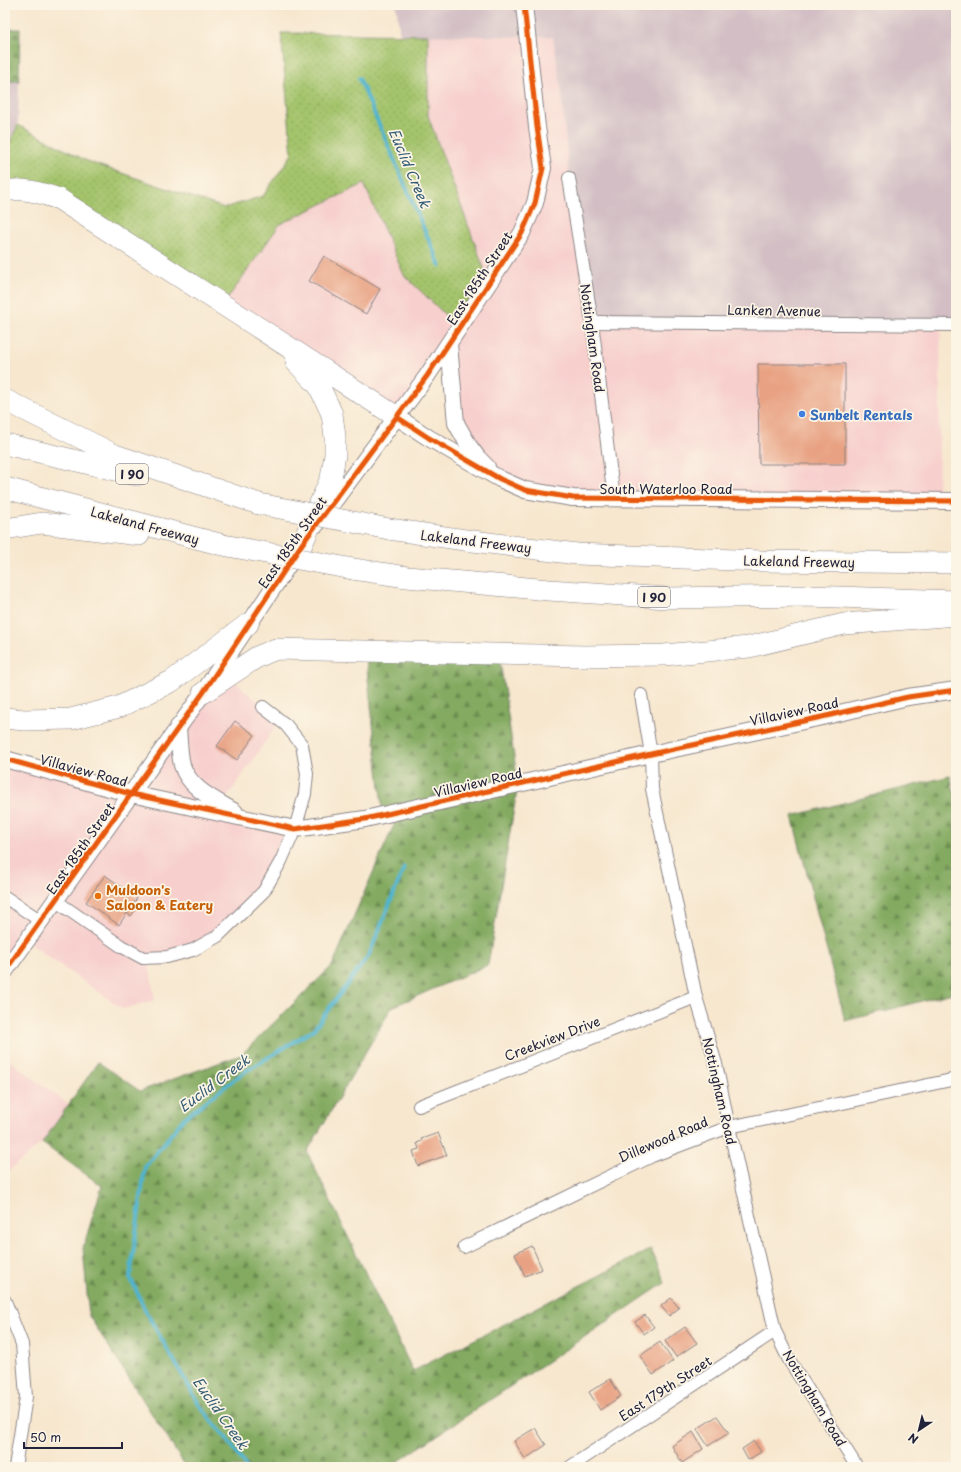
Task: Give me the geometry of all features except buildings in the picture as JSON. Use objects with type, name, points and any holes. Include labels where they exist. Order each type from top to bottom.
[{"type":"highway","points":[[5,191],[13,189],[35,191],[59,199],[396,417]]},
{"type":"highway","points":[[277,341],[319,386],[332,414],[335,437],[335,455],[331,478],[302,544]]},
{"type":"highway","points":[[5,400],[115,455],[259,504]]},
{"type":"highway","name":"Lakeland Freeway","points":[[5,444],[259,504],[388,529],[577,554],[762,561],[956,563]]},
{"type":"highway","name":"Lakeland Freeway","points":[[5,488],[223,545],[353,570],[407,577],[549,590],[667,598],[808,596],[956,601]]},
{"type":"highway","points":[[5,529],[42,523],[223,545]]},
{"type":"highway","points":[[203,693],[257,657],[276,649],[585,656],[664,655],[749,647],[844,624],[956,615]]},
{"type":"highway","points":[[5,718],[24,720],[71,719],[119,707],[172,681],[248,624]]},
{"type":"street","name":"East 185th Street","points":[[5,972],[203,693],[302,544],[449,344],[522,233],[535,203],[543,168],[524,5]]},
{"type":"street","name":"Nottingham Road","points":[[569,178],[592,322],[614,499]]},
{"type":"street","name":"Lanken Avenue","points":[[592,322],[956,324]]},
{"type":"street","points":[[449,344],[456,423],[478,458],[500,479]]},
{"type":"street","name":"South Waterloo Road","points":[[396,417],[500,479],[525,490],[550,495],[573,498],[614,499],[956,501]]},
{"type":"street","name":"Villaview Road","points":[[5,759],[132,794],[295,829],[365,818],[822,717],[908,696],[956,690]]},
{"type":"street","name":"Nottingham Road","points":[[641,695],[650,754],[652,789],[696,997],[716,1064],[775,1331],[789,1360],[857,1467]]},
{"type":"street","points":[[56,900],[121,946],[143,958],[167,956],[193,950],[218,936],[264,891],[280,862],[295,829],[305,794],[307,774],[302,746],[286,725],[263,707]]},
{"type":"street","points":[[178,728],[182,765],[188,778],[200,790],[244,818]]},
{"type":"street","points":[[5,897],[41,922]]},
{"type":"street","name":"Creekview Drive","points":[[419,1106],[696,997]]},
{"type":"street","name":"Dillewood Road","points":[[464,1247],[652,1156],[729,1127],[956,1079]]},
{"type":"street","points":[[5,1301],[22,1344],[26,1397],[15,1467]]},
{"type":"street","name":"East 179th Street","points":[[570,1467],[775,1331]]},
{"type":"shaded area","points":[[396,5],[956,5],[956,325],[592,322],[569,178],[561,87],[553,37],[400,35]]},
{"type":"shaded area","points":[[428,35],[553,37],[561,87],[569,178],[941,325],[938,501],[573,498],[500,479],[456,423],[450,357],[397,417],[223,305],[280,224],[364,184],[404,275],[489,282],[428,116]]},
{"type":"shaded area","points":[[5,81],[19,81],[18,125],[5,153]]},
{"type":"shaded area","points":[[228,675],[263,707],[280,720],[217,812],[295,829],[264,891],[218,936],[148,958],[155,1000],[123,1009],[27,942],[5,971],[5,759],[131,794],[203,693]]},
{"type":"shaded area","points":[[5,1057],[69,1105],[42,1143],[5,1174]]},
{"type":"green space","points":[[5,29],[20,29],[19,81],[5,81]]},
{"type":"green space","points":[[281,33],[428,35],[428,116],[489,282],[459,328],[404,275],[364,184],[280,224],[223,305],[118,236],[13,189],[5,164],[5,153],[18,125],[89,162],[224,208],[263,196],[292,154]]},
{"type":"green space","points":[[365,651],[499,654],[518,784],[488,965],[392,1007],[307,1152],[413,1371],[651,1249],[665,1283],[390,1467],[186,1467],[89,1316],[83,1248],[102,1186],[42,1143],[98,1062],[140,1091],[241,1055],[332,966],[400,811],[383,815]]},
{"type":"green space","points":[[950,776],[956,799],[956,992],[845,1021],[792,816]]},
{"type":"waterway","name":"Euclid Creek","points":[[359,78],[440,266]]},
{"type":"waterway","name":"Euclid Creek","points":[[246,1467],[227,1439],[200,1406],[146,1312],[130,1277],[145,1167],[184,1118],[243,1073],[313,1030],[369,955],[404,868]]},
{"type":"cycle path","points":[[5,971],[203,693],[302,544],[427,376],[522,233],[535,203],[543,168],[537,127],[524,5]]},
{"type":"cycle path","points":[[397,417],[429,438],[500,479],[525,490],[573,498],[956,501]]},
{"type":"cycle path","points":[[5,759],[131,794],[295,829],[365,819],[908,697],[956,690]]},
{"type":"place","name":"Sunbelt Rentals","points":[[802,414]]},
{"type":"place","name":"Muldoon's Saloon & Eatery","points":[[98,896]]}]
